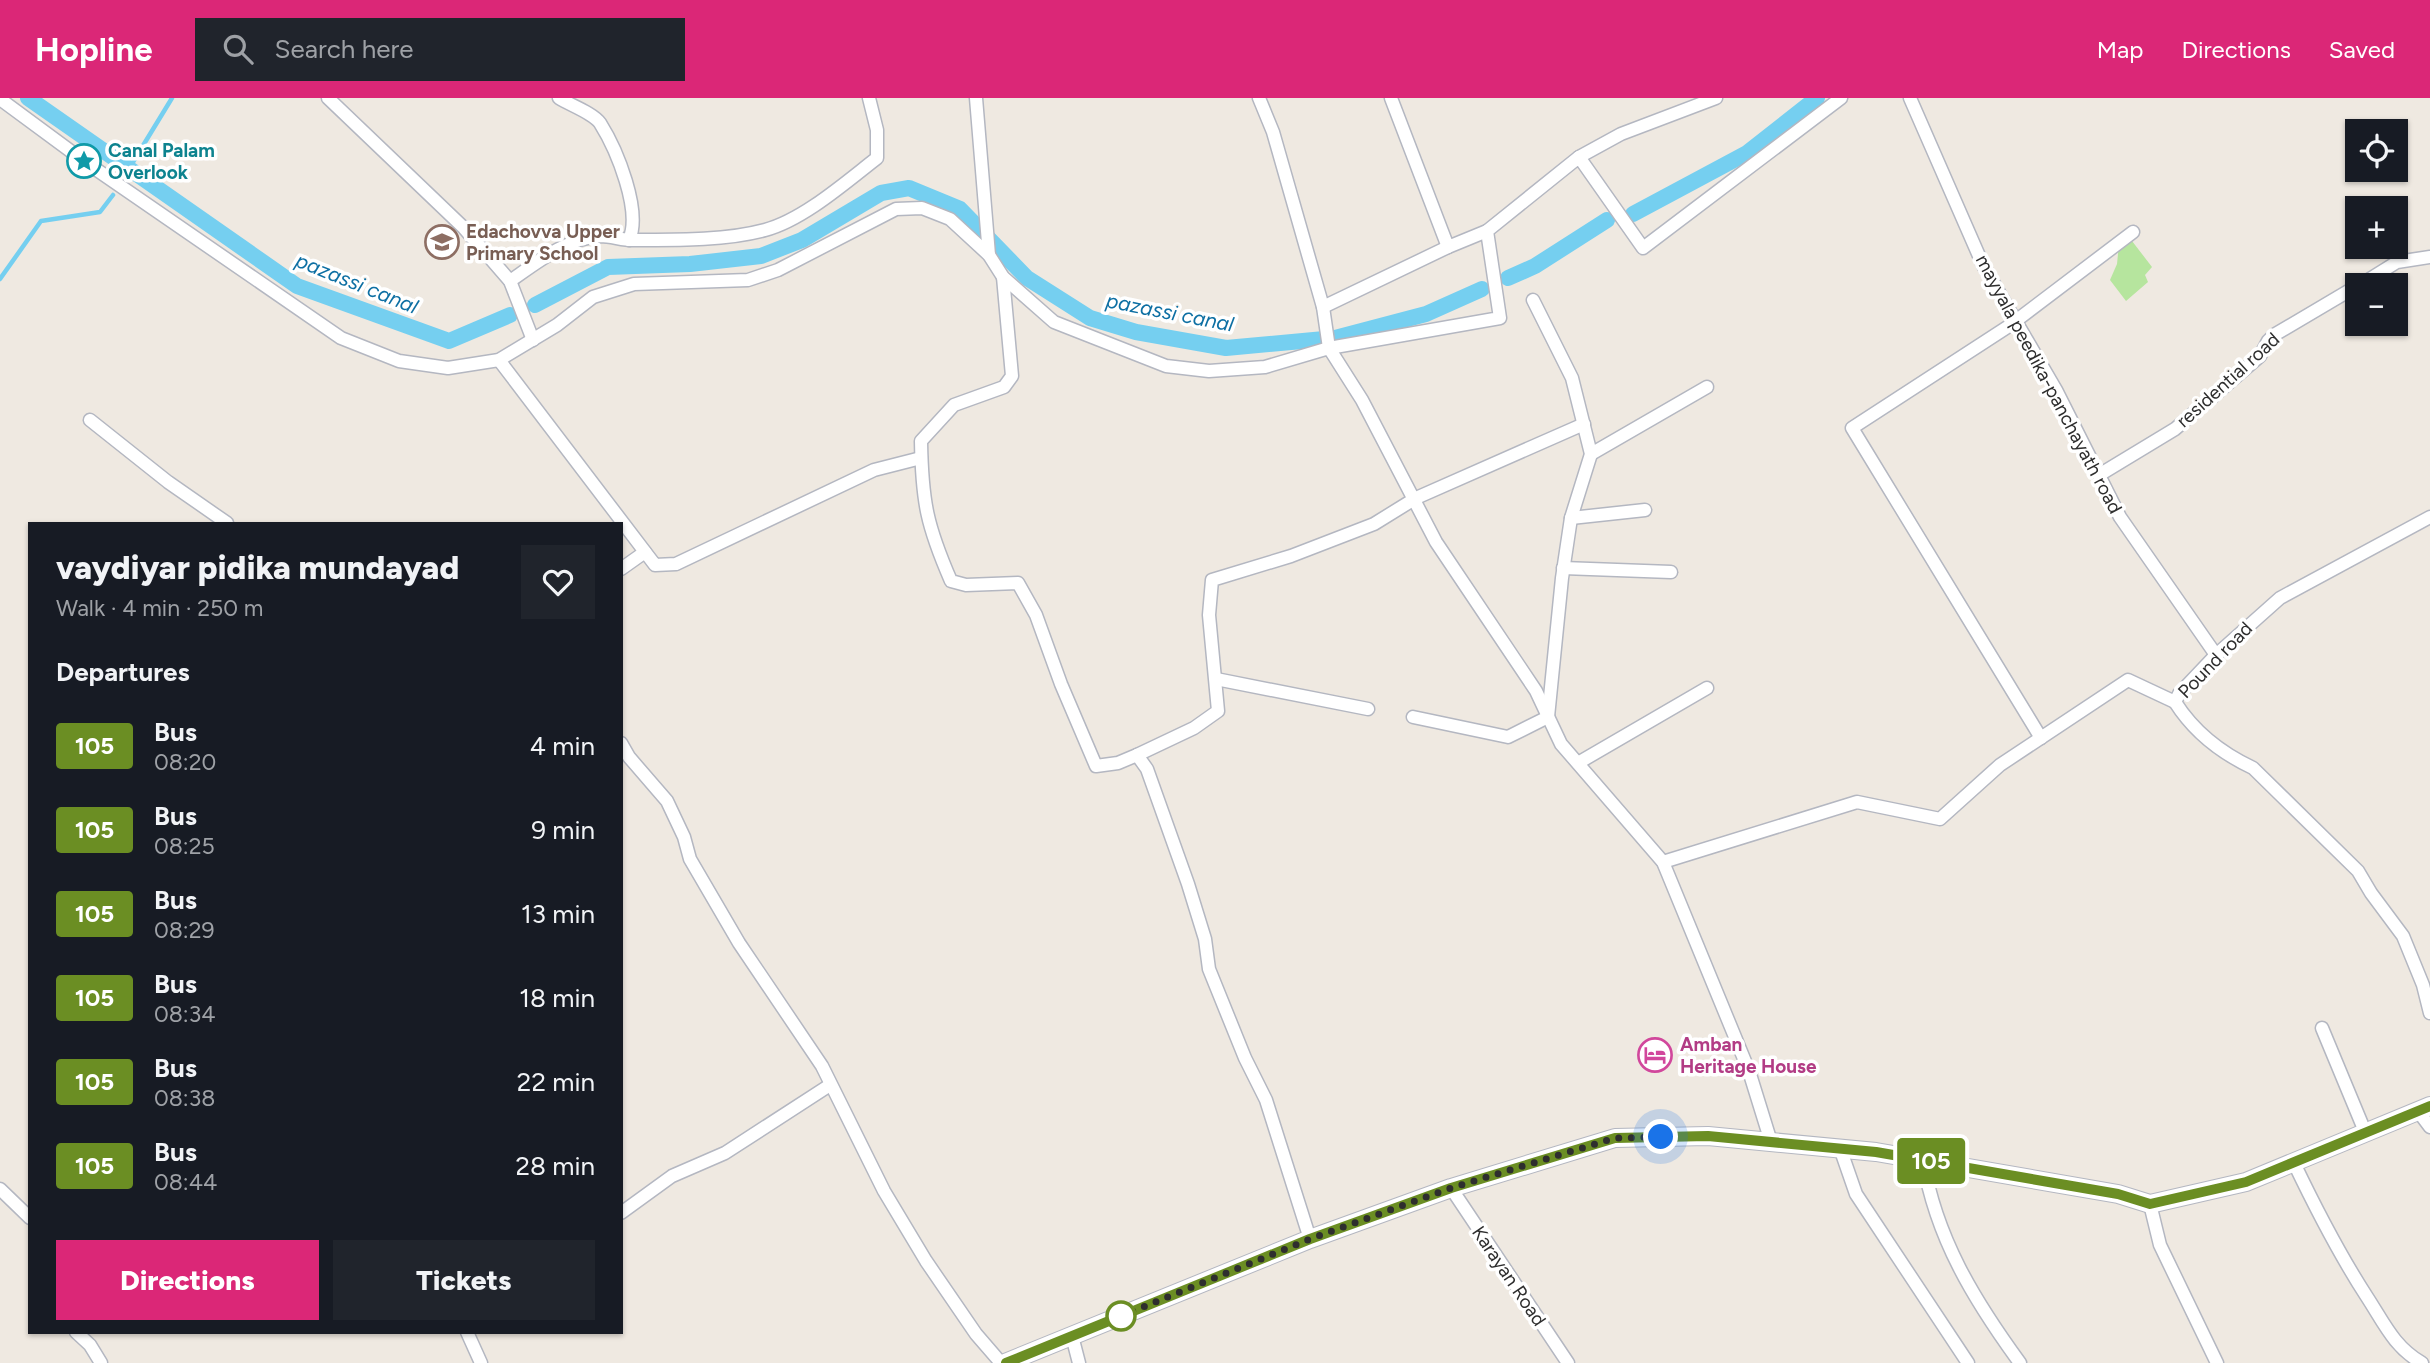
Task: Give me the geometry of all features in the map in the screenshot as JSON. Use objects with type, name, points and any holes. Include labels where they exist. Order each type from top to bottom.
[{"type":"main road","points":[[1004,1363],[1310,1239],[1451,1188],[1615,1138],[1708,1136],[1840,1148],[2118,1194],[2150,1204],[2246,1182],[2424,1109]]},
{"type":"street","points":[[328,98],[464,228],[510,281],[533,340]]},
{"type":"street","points":[[559,98],[599,121],[631,195],[635,227],[629,240]]},
{"type":"street","points":[[510,281],[552,252],[599,236],[629,240],[708,237],[766,230],[797,215],[833,192],[877,158],[877,130],[869,98]]},
{"type":"street","points":[[976,98],[989,255]]},
{"type":"street","points":[[1259,98],[1273,132],[1323,307],[1329,348],[1362,400],[1416,498],[1436,542],[1536,691],[1561,744],[1663,862],[1749,1071],[1770,1142]]},
{"type":"street","points":[[1391,98],[1448,247]]},
{"type":"street","points":[[1323,307],[1487,231],[1579,157],[1621,134],[1716,98]]},
{"type":"street","points":[[1579,157],[1643,248],[1841,98]]},
{"type":"street","name":"mayyala peedika-panchayath road","points":[[1909,98],[1983,265],[2017,320],[2120,517],[2216,655]]},
{"type":"street","points":[[0,99],[84,161],[341,338],[381,355],[448,368],[499,360],[533,340],[593,296],[634,284],[748,280],[778,270],[896,209],[922,208],[950,219],[989,255],[1003,277],[1054,321],[1166,366],[1209,371],[1265,367],[1329,348],[1500,318],[1487,231]]},
{"type":"street","points":[[2041,738],[1852,428],[2017,320],[2133,232]]},
{"type":"street","name":"residential road","points":[[2379,273],[2397,262],[2430,257]]},
{"type":"street","points":[[1003,277],[1012,376],[1004,387],[954,405],[921,442],[922,496],[931,535],[951,582],[967,585],[1018,583],[1036,615],[1060,684],[1096,765],[1118,762],[1137,755],[1194,728],[1218,711],[1209,615],[1212,580],[1291,556],[1374,524],[1416,498],[1584,424]]},
{"type":"street","name":"residential road","points":[[2099,475],[2175,429],[2260,356],[2274,335],[2345,294]]},
{"type":"street","points":[[1533,300],[1572,377],[1591,454],[1571,518],[1563,568],[1548,717]]},
{"type":"street","points":[[499,360],[622,522]]},
{"type":"street","points":[[1591,454],[1707,387]]},
{"type":"street","points":[[90,420],[168,482],[226,522]]},
{"type":"street","points":[[623,523],[655,565],[676,564],[874,470],[921,458]]},
{"type":"street","points":[[1571,518],[1645,510]]},
{"type":"street","name":"Pound road","points":[[2430,517],[2280,598],[2216,655],[2179,694],[2175,702],[2187,722],[2231,758],[2253,768],[2358,871],[2403,936],[2423,985],[2430,1013]]},
{"type":"street","points":[[623,568],[645,552]]},
{"type":"street","points":[[1563,568],[1671,572]]},
{"type":"street","points":[[1216,679],[1368,709]]},
{"type":"street","points":[[1663,862],[1857,802],[1940,819],[2000,765],[2128,680],[2175,702]]},
{"type":"street","points":[[1578,763],[1707,688]]},
{"type":"street","points":[[1413,717],[1508,737],[1548,717]]},
{"type":"street","points":[[623,746],[667,801],[684,837],[690,859],[724,918],[822,1066],[884,1191],[926,1261],[976,1334],[1004,1363]]},
{"type":"street","points":[[1137,755],[1147,769],[1172,832],[1205,939],[1209,969],[1245,1058],[1266,1100],[1310,1239]]},
{"type":"street","points":[[2322,1028],[2366,1134]]},
{"type":"street","points":[[623,1208],[672,1176],[725,1153],[831,1085]]},
{"type":"street","points":[[2424,1109],[2430,1127]]},
{"type":"street","points":[[1840,1148],[1856,1194],[1968,1363]]},
{"type":"street","points":[[1923,1160],[1931,1206],[1956,1261],[1986,1318],[2020,1363]]},
{"type":"street","points":[[2294,1163],[2343,1261],[2388,1334],[2404,1353],[2422,1363]]},
{"type":"street","name":"Karayan Road","points":[[1451,1188],[1568,1363]]},
{"type":"street","points":[[0,1189],[28,1216]]},
{"type":"street","points":[[2150,1204],[2160,1245],[2217,1363]]},
{"type":"street","points":[[78,1334],[90,1345],[101,1363]]},
{"type":"street","points":[[468,1334],[481,1363]]},
{"type":"street","points":[[1072,1336],[1079,1363]]},
{"type":"green space","points":[[2132,241],[2152,267],[2145,275],[2148,282],[2126,301],[2110,280],[2117,264],[2119,244]]},
{"type":"waterway","name":"pazassi canal","points":[[28,98],[297,286],[449,341],[510,315]]},
{"type":"waterway","points":[[133,162],[172,98]]},
{"type":"waterway","name":"pazassi canal","points":[[1633,214],[1747,153],[1817,98]]},
{"type":"waterway","name":"pazassi canal","points":[[535,305],[608,267],[690,264],[761,256],[802,240],[881,193],[909,188],[960,209],[1027,278],[1090,318],[1136,332],[1226,348],[1335,338],[1426,314],[1482,289]]},
{"type":"waterway","points":[[0,279],[41,221],[100,212],[113,195]]},
{"type":"waterway","name":"pazassi canal","points":[[1508,278],[1535,266],[1607,220]]},
{"type":"bus line","name":"105","points":[[1006,1363],[1310,1239],[1451,1188],[1615,1138],[1708,1136],[1876,1152],[2118,1194],[2150,1204],[2246,1182],[2430,1106]]},
{"type":"place","name":"Canal Palam Overlook","points":[[84,161]]},
{"type":"place","name":"Edachovva Upper Primary School","points":[[442,242]]},
{"type":"place","name":"Amban Heritage House","points":[[1655,1055]]},
{"type":"route","points":[[1121,1316],[1310,1239],[1451,1188],[1615,1138],[1661,1137]]}]
